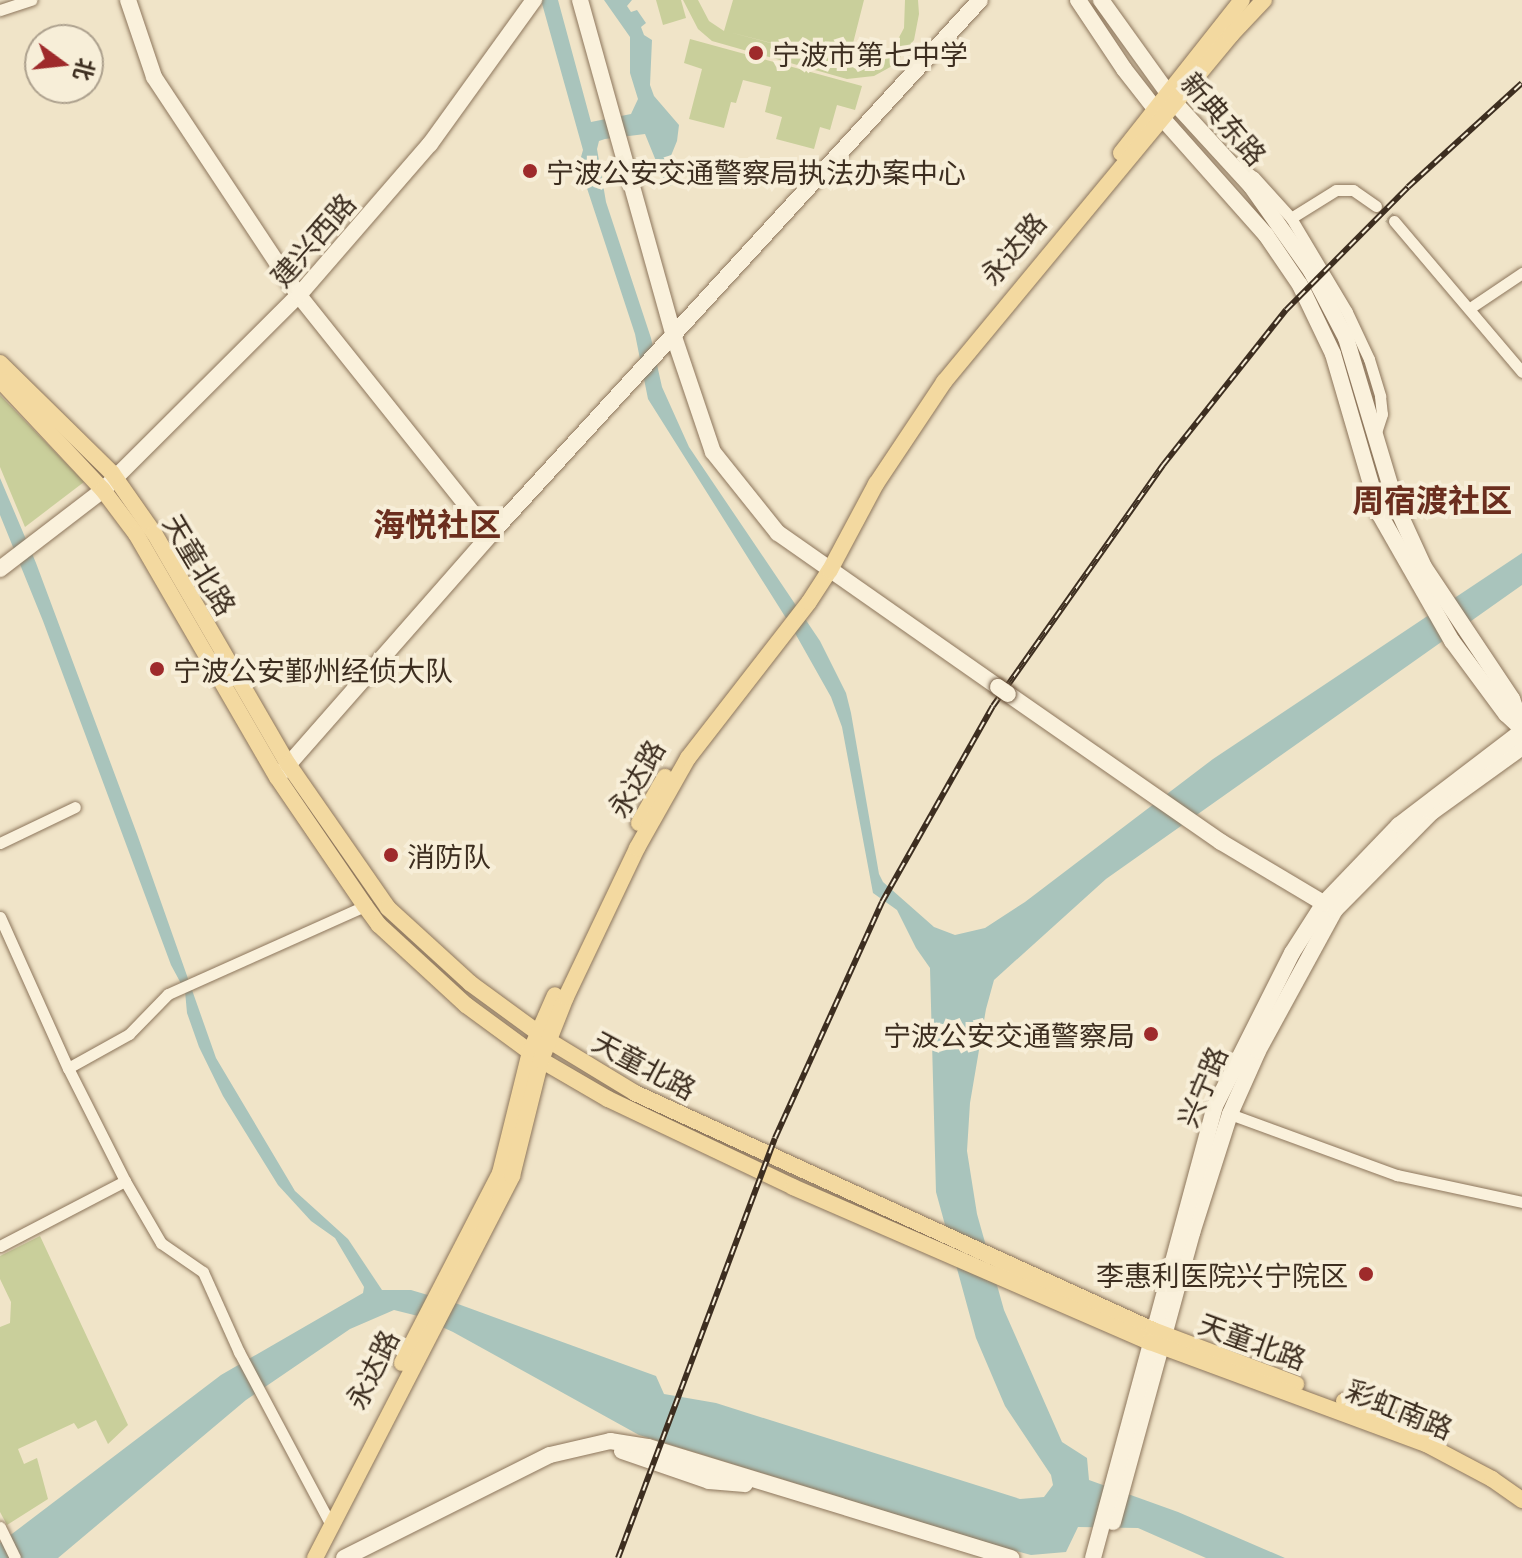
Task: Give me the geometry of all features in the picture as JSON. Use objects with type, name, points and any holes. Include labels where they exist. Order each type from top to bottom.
[{"type":"main road","points":[[128,0],[154,77],[299,295],[490,535]]},
{"type":"main road","name":"建兴西路","points":[[0,569],[109,484],[299,295],[430,144],[534,0]]},
{"type":"main road","points":[[580,0],[670,342],[713,452],[778,533],[1195,824],[1330,906]]},
{"type":"main road","points":[[283,771],[490,535],[980,0]]},
{"type":"main road","name":"新典东路","points":[[1101,0],[1171,98],[1251,186],[1311,271],[1346,338],[1397,508],[1438,602]]},
{"type":"main road","points":[[1171,98],[1242,0]]},
{"type":"main road","points":[[1171,98],[1264,0]]},
{"type":"main road","name":"新典东路","points":[[1077,1],[1159,114],[1266,235],[1300,285],[1333,354],[1380,515],[1438,602]]},
{"type":"main road","name":"永达路","points":[[315,1558],[329,1522],[450,1282],[500,1173],[543,1036],[621,879],[688,758],[805,599],[920,414],[1171,98]]},
{"type":"main road","name":"天童北路","points":[[0,363],[109,484],[136,534],[365,906],[379,925],[466,1005],[536,1056],[608,1099],[921,1243],[1157,1338],[1404,1424],[1445,1442],[1522,1487]]},
{"type":"main road","name":"天童北路","points":[[0,380],[109,484]]},
{"type":"main road","points":[[1438,602],[1468,630],[1512,699],[1522,729]]},
{"type":"main road","points":[[1438,602],[1452,641],[1506,714],[1522,729]]},
{"type":"main road","name":"兴宁路","points":[[1093,1558],[1157,1338],[1214,1108],[1292,953],[1399,825],[1522,729]]},
{"type":"main road","name":"兴宁路","points":[[1157,1338],[1230,1114],[1330,906],[1432,812],[1522,747]]},
{"type":"main road","name":"天童北路","points":[[283,771],[388,908],[470,983],[543,1036],[635,1093],[999,1258],[1157,1338]]},
{"type":"main road","name":"彩虹南路","points":[[1157,1338],[1426,1444],[1492,1479],[1522,1500]]},
{"type":"main road","points":[[344,1558],[550,1455],[588,1446],[628,1452],[709,1481],[771,1487],[1011,1558]]},
{"type":"main road","points":[[1104,1558],[1125,1453]]},
{"type":"main road","name":"永达路","points":[[306,1558],[329,1522]]},
{"type":"street","points":[[0,10],[31,0]]},
{"type":"street","points":[[1226,159],[1254,177],[1291,218],[1316,255],[1369,359],[1382,414],[1376,434]]},
{"type":"street","points":[[1291,218],[1336,190],[1353,190],[1376,206]]},
{"type":"street","points":[[1394,221],[1522,372]]},
{"type":"street","points":[[1470,308],[1522,273]]},
{"type":"street","points":[[0,843],[75,807]]},
{"type":"street","points":[[68,1068],[129,1034],[168,994],[365,906]]},
{"type":"street","points":[[0,917],[68,1068],[125,1181],[161,1243],[203,1272],[239,1352],[329,1522]]},
{"type":"street","points":[[1230,1114],[1397,1175],[1522,1202]]},
{"type":"street","points":[[0,1246],[125,1181]]},
{"type":"street","points":[[1,1529],[15,1558]]},
{"type":"green space","points":[[656,0],[681,0],[686,18],[663,25]]},
{"type":"green space","points":[[683,0],[698,0],[709,21],[724,31],[733,0],[864,0],[848,63],[729,32],[854,65],[877,60],[895,45],[904,28],[905,0],[918,0],[919,14],[914,40],[894,65],[874,76],[847,79],[712,41],[698,29]]},
{"type":"green space","points":[[690,39],[862,86],[855,110],[837,105],[830,130],[820,127],[814,149],[776,139],[782,117],[765,112],[771,87],[743,80],[736,103],[731,102],[724,128],[689,119],[702,69],[684,63]]},
{"type":"green space","points":[[0,395],[84,482],[25,527],[0,467]]},
{"type":"green space","points":[[40,1236],[128,1425],[108,1444],[96,1420],[78,1429],[74,1423],[18,1449],[24,1464],[37,1458],[48,1499],[7,1525],[0,1512],[0,1327],[10,1323],[11,1302],[0,1279],[0,1256]]},
{"type":"water","points":[[541,0],[558,0],[591,122],[631,114],[638,99],[630,73],[630,37],[604,0],[632,0],[627,6],[631,12],[637,10],[646,23],[641,27],[644,35],[652,40],[650,85],[654,96],[679,125],[677,141],[668,163],[676,182],[670,186],[665,183],[645,134],[605,139],[599,141],[597,149],[606,202],[651,338],[662,387],[689,447],[820,641],[846,693],[879,874],[883,882],[934,927],[955,935],[985,928],[1025,902],[1213,759],[1522,553],[1522,585],[1106,879],[994,980],[986,1009],[970,1103],[967,1151],[977,1214],[1004,1310],[1062,1442],[1087,1458],[1089,1480],[1178,1512],[1285,1558],[1206,1558],[1138,1528],[1078,1527],[1066,1552],[1031,1555],[991,1544],[639,1435],[453,1332],[418,1316],[394,1310],[350,1329],[246,1400],[58,1558],[0,1558],[0,1543],[221,1375],[363,1293],[364,1287],[335,1238],[311,1221],[278,1185],[223,1096],[199,1047],[187,1013],[185,991],[171,965],[43,621],[0,515],[0,478],[36,563],[137,834],[216,1058],[295,1191],[348,1239],[382,1290],[411,1290],[458,1304],[656,1376],[664,1394],[716,1403],[1020,1499],[1044,1497],[1053,1485],[1051,1475],[1005,1406],[976,1338],[936,1192],[930,968],[897,910],[873,893],[842,727],[831,697],[791,626],[648,399],[635,334],[579,164],[583,150]]},
{"type":"tunnel","points":[[1376,206],[1394,221]]},
{"type":"railway","points":[[618,1558],[775,1138],[882,902],[993,706],[1163,465],[1286,310],[1408,187],[1522,83]]},
{"type":"place","name":"宁波市第七中学","points":[[756,53]]},
{"type":"place","name":"宁波公安交通警察局执法办案中心","points":[[530,171]]},
{"type":"place","name":"宁波公安鄞州经侦大队","points":[[157,669]]},
{"type":"place","name":"消防队","points":[[391,855]]},
{"type":"place","name":"宁波公安交通警察局","points":[[1151,1034]]},
{"type":"place","name":"李惠利医院兴宁院区","points":[[1366,1274]]},
{"type":"district","name":"周宿渡社区","points":[[1432,498]]},
{"type":"district","name":"海悦社区","points":[[437,522]]}]
